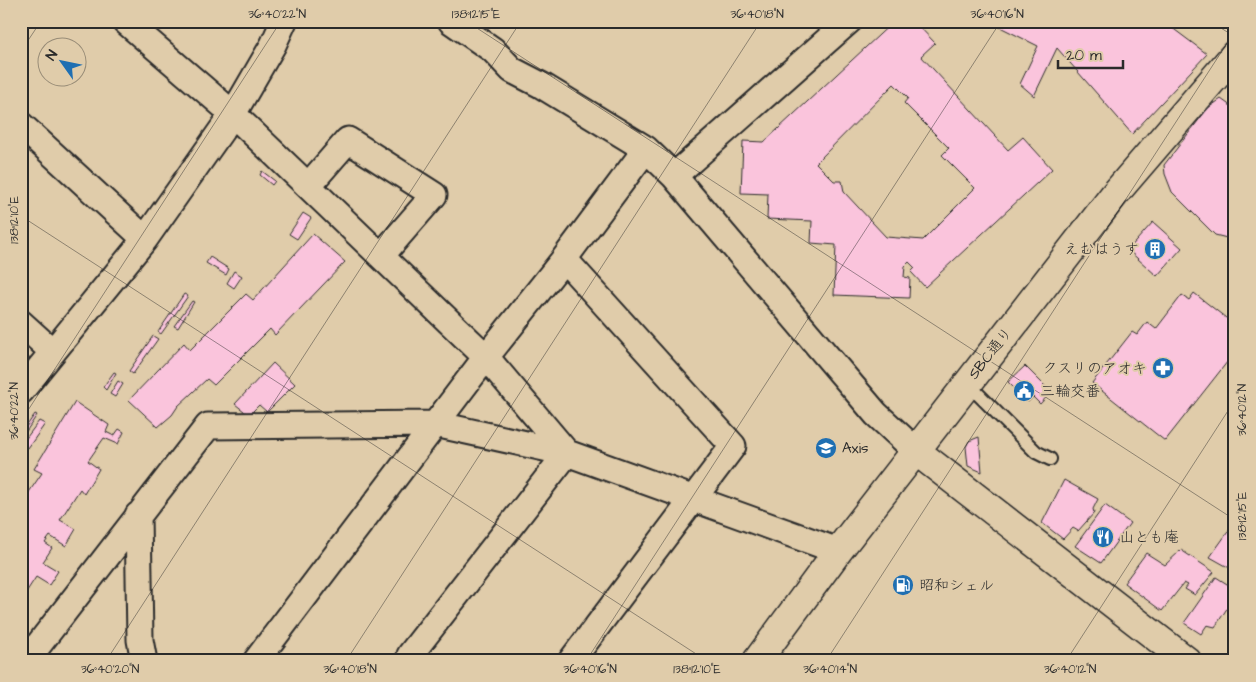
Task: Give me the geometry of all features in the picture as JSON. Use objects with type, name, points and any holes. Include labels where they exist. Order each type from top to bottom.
[{"type":"street","points":[[125,21],[233,114],[486,356],[567,453]]},
{"type":"street","points":[[21,391],[145,239],[233,114],[273,46],[284,21]]},
{"type":"street","points":[[451,21],[494,50],[512,70],[541,85],[646,149],[674,176],[876,414],[916,451],[1187,661]]},
{"type":"street","points":[[674,176],[849,21]]},
{"type":"street","name":"SBC通り","points":[[757,661],[967,383],[1114,195],[1235,54]]},
{"type":"street","points":[[21,125],[145,239]]},
{"type":"street","points":[[308,186],[348,140],[434,195],[381,256]]},
{"type":"street","points":[[256,661],[486,356],[564,260],[646,149]]},
{"type":"street","points":[[564,260],[733,446],[571,661]]},
{"type":"street","points":[[21,323],[53,352]]},
{"type":"street","points":[[26,661],[208,426],[435,424],[567,453],[838,552]]},
{"type":"street","points":[[411,659],[567,453]]},
{"type":"street","points":[[138,515],[140,640],[144,661]]},
{"type":"lane","points":[[967,383],[1036,452],[1050,459]]},
{"type":"building","points":[[894,21],[914,21],[935,43],[921,56],[1008,150],[1023,137],[1052,169],[925,287],[911,272],[915,268],[909,262],[905,266],[904,277],[910,278],[909,298],[834,295],[836,245],[811,243],[812,221],[767,219],[768,194],[741,193],[743,141],[764,142]],"holes":[[[894,84],[908,98],[904,103],[949,148],[942,155],[975,188],[923,240],[886,237],[844,192],[842,181],[834,181],[816,163]]]},
{"type":"building","points":[[995,21],[1163,21],[1207,54],[1132,134],[1057,48],[1034,96],[1020,84],[1038,46],[994,24]]},
{"type":"building","points":[[1221,99],[1235,109],[1235,240],[1215,235],[1172,192],[1165,174],[1164,165],[1208,108]]},
{"type":"building","points":[[262,171],[275,181],[272,185],[260,175]]},
{"type":"building","points":[[303,213],[311,218],[297,239],[289,234]]},
{"type":"building","name":"えむはうす","points":[[1153,222],[1182,248],[1157,276],[1128,250]]},
{"type":"building","points":[[313,234],[345,262],[275,335],[270,329],[214,385],[207,379],[158,427],[129,400],[184,343],[190,350],[246,294],[253,300]]},
{"type":"building","points":[[210,257],[229,269],[226,275],[206,263]]},
{"type":"building","points":[[234,271],[242,276],[234,288],[227,283]]},
{"type":"building","name":"クスリのアオキ","points":[[1194,293],[1235,325],[1235,352],[1165,441],[1092,383],[1132,332],[1137,335],[1147,322],[1156,329],[1182,295],[1189,300]]},
{"type":"building","points":[[184,294],[188,296],[161,334],[158,332]]},
{"type":"building","points":[[192,301],[194,302],[178,328],[174,326]]},
{"type":"building","points":[[153,336],[158,339],[133,374],[129,371]]},
{"type":"building","points":[[273,363],[295,384],[267,412],[259,405],[249,415],[235,404]]},
{"type":"building","points":[[1025,366],[1051,392],[1040,404],[1033,397],[1028,402],[1008,382]]},
{"type":"building","points":[[114,372],[116,373],[106,390],[103,387]]},
{"type":"building","points":[[118,381],[123,384],[115,397],[110,394]]},
{"type":"building","points":[[75,402],[109,425],[106,432],[114,436],[119,429],[124,432],[118,444],[104,438],[88,461],[99,469],[84,494],[80,489],[60,520],[76,529],[66,546],[50,536],[45,543],[52,548],[43,562],[58,571],[49,585],[36,577],[21,600],[21,504],[42,473],[34,469]]},
{"type":"building","points":[[35,414],[37,415],[21,439],[21,434]]},
{"type":"building","points":[[39,421],[45,424],[28,448],[21,445]]},
{"type":"building","points":[[979,437],[982,472],[968,466],[966,447],[969,441]]},
{"type":"building","points":[[1064,480],[1098,499],[1093,509],[1094,513],[1078,531],[1073,528],[1063,539],[1042,523]]},
{"type":"building","points":[[1105,505],[1130,523],[1101,563],[1075,546]]},
{"type":"building","points":[[1235,522],[1235,571],[1210,557]]},
{"type":"building","points":[[1181,550],[1214,572],[1195,595],[1185,589],[1188,585],[1184,583],[1162,611],[1124,583],[1146,553],[1165,565]]},
{"type":"building","points":[[1216,577],[1235,589],[1235,596],[1215,627],[1207,625],[1201,634],[1184,623]]},
{"type":"place","name":"えむはうす","points":[[1155,249]]},
{"type":"place","name":"クスリのアオキ","points":[[1163,368]]},
{"type":"place","name":"三輪交番","points":[[1024,391]]},
{"type":"place","name":"Axis","points":[[826,448]]},
{"type":"place","name":"山とも庵","points":[[1103,537]]},
{"type":"place","name":"昭和シェル","points":[[903,585]]}]
